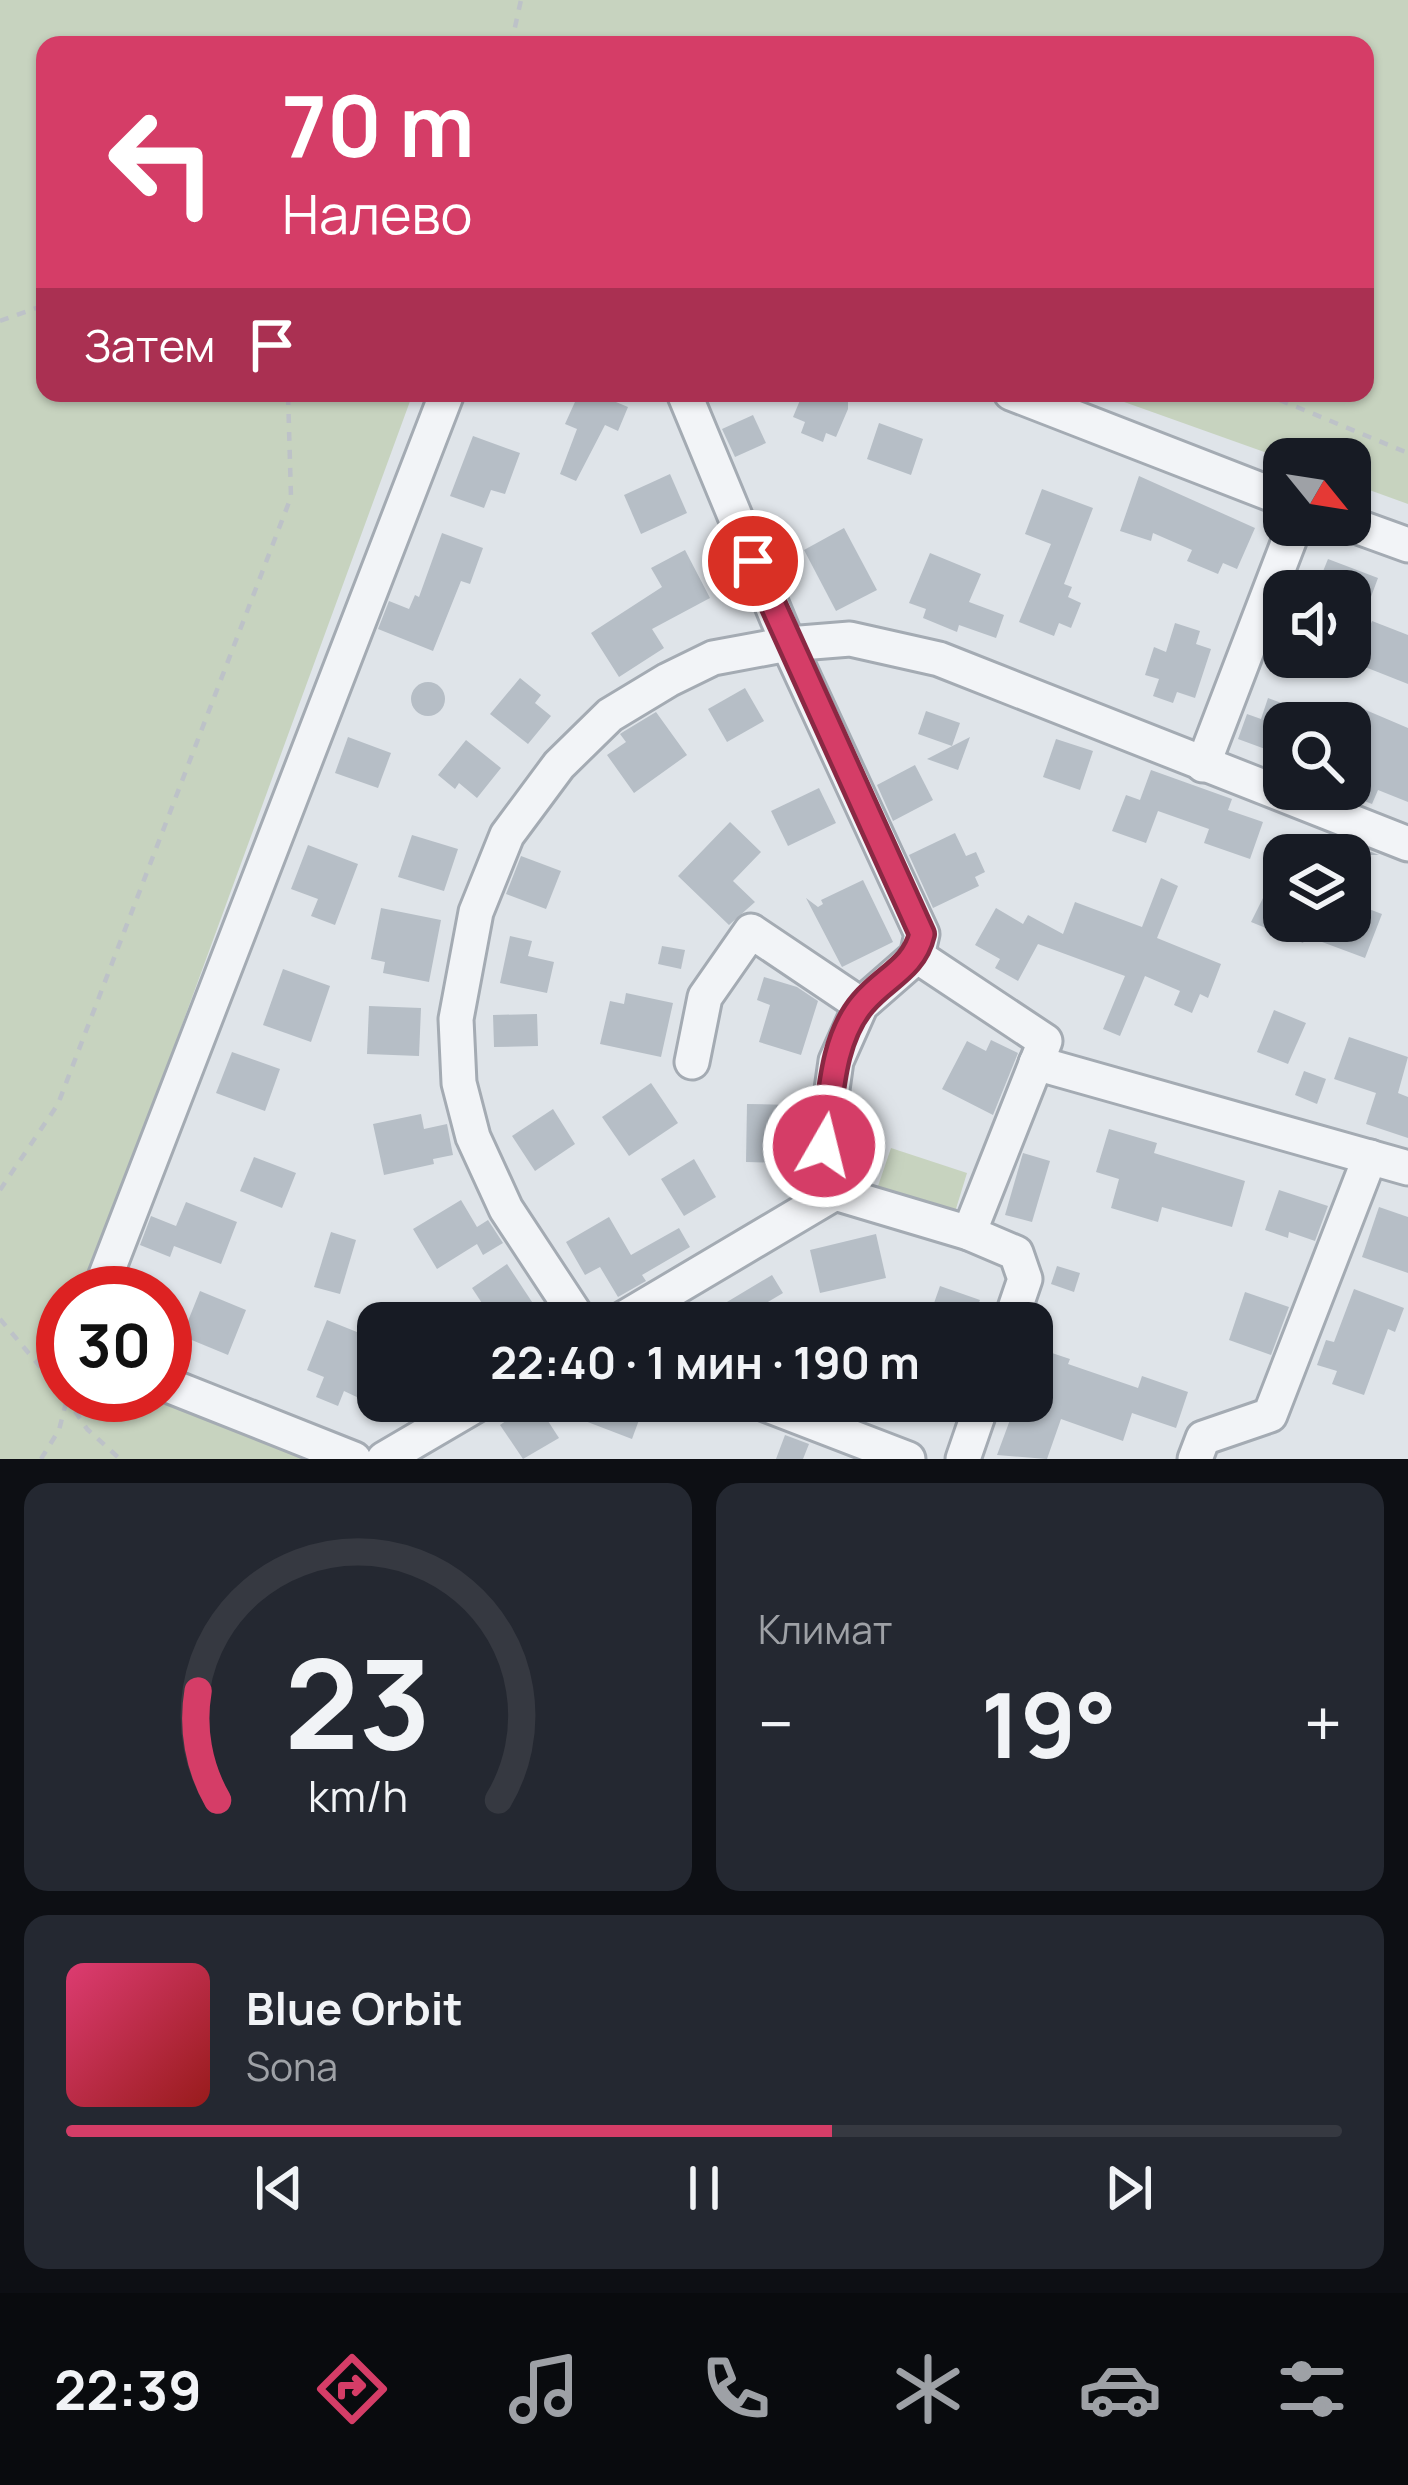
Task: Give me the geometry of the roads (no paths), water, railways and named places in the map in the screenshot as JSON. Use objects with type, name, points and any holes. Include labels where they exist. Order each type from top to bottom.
[{"type":"street","points":[[109,1266],[444,402]]},
{"type":"street","points":[[689,402],[788,644],[922,934],[917,956],[861,1005],[836,1061],[824,1146],[835,1193]]},
{"type":"street","points":[[1034,402],[1263,491]]},
{"type":"street","points":[[1371,532],[1408,545]]},
{"type":"street","points":[[1203,765],[1287,546]]},
{"type":"street","points":[[567,1302],[506,1209],[473,1137],[459,1083],[456,1019],[476,912],[507,835],[559,765],[610,715],[713,658],[850,639],[939,658],[1408,844]]},
{"type":"street","points":[[692,1062],[704,997],[751,931],[861,1005]]},
{"type":"street","points":[[917,956],[1045,1040],[969,1234]]},
{"type":"street","points":[[1036,1064],[1408,1168]]},
{"type":"street","points":[[1196,1459],[1203,1438],[1270,1414],[1370,1157]]},
{"type":"street","points":[[651,1302],[835,1193],[1016,1253],[1025,1279],[1017,1302]]},
{"type":"street","points":[[192,1395],[354,1459]]},
{"type":"street","points":[[384,1459],[447,1422]]},
{"type":"street","points":[[812,1422],[908,1459]]},
{"type":"street","points":[[963,1459],[976,1422]]}]
